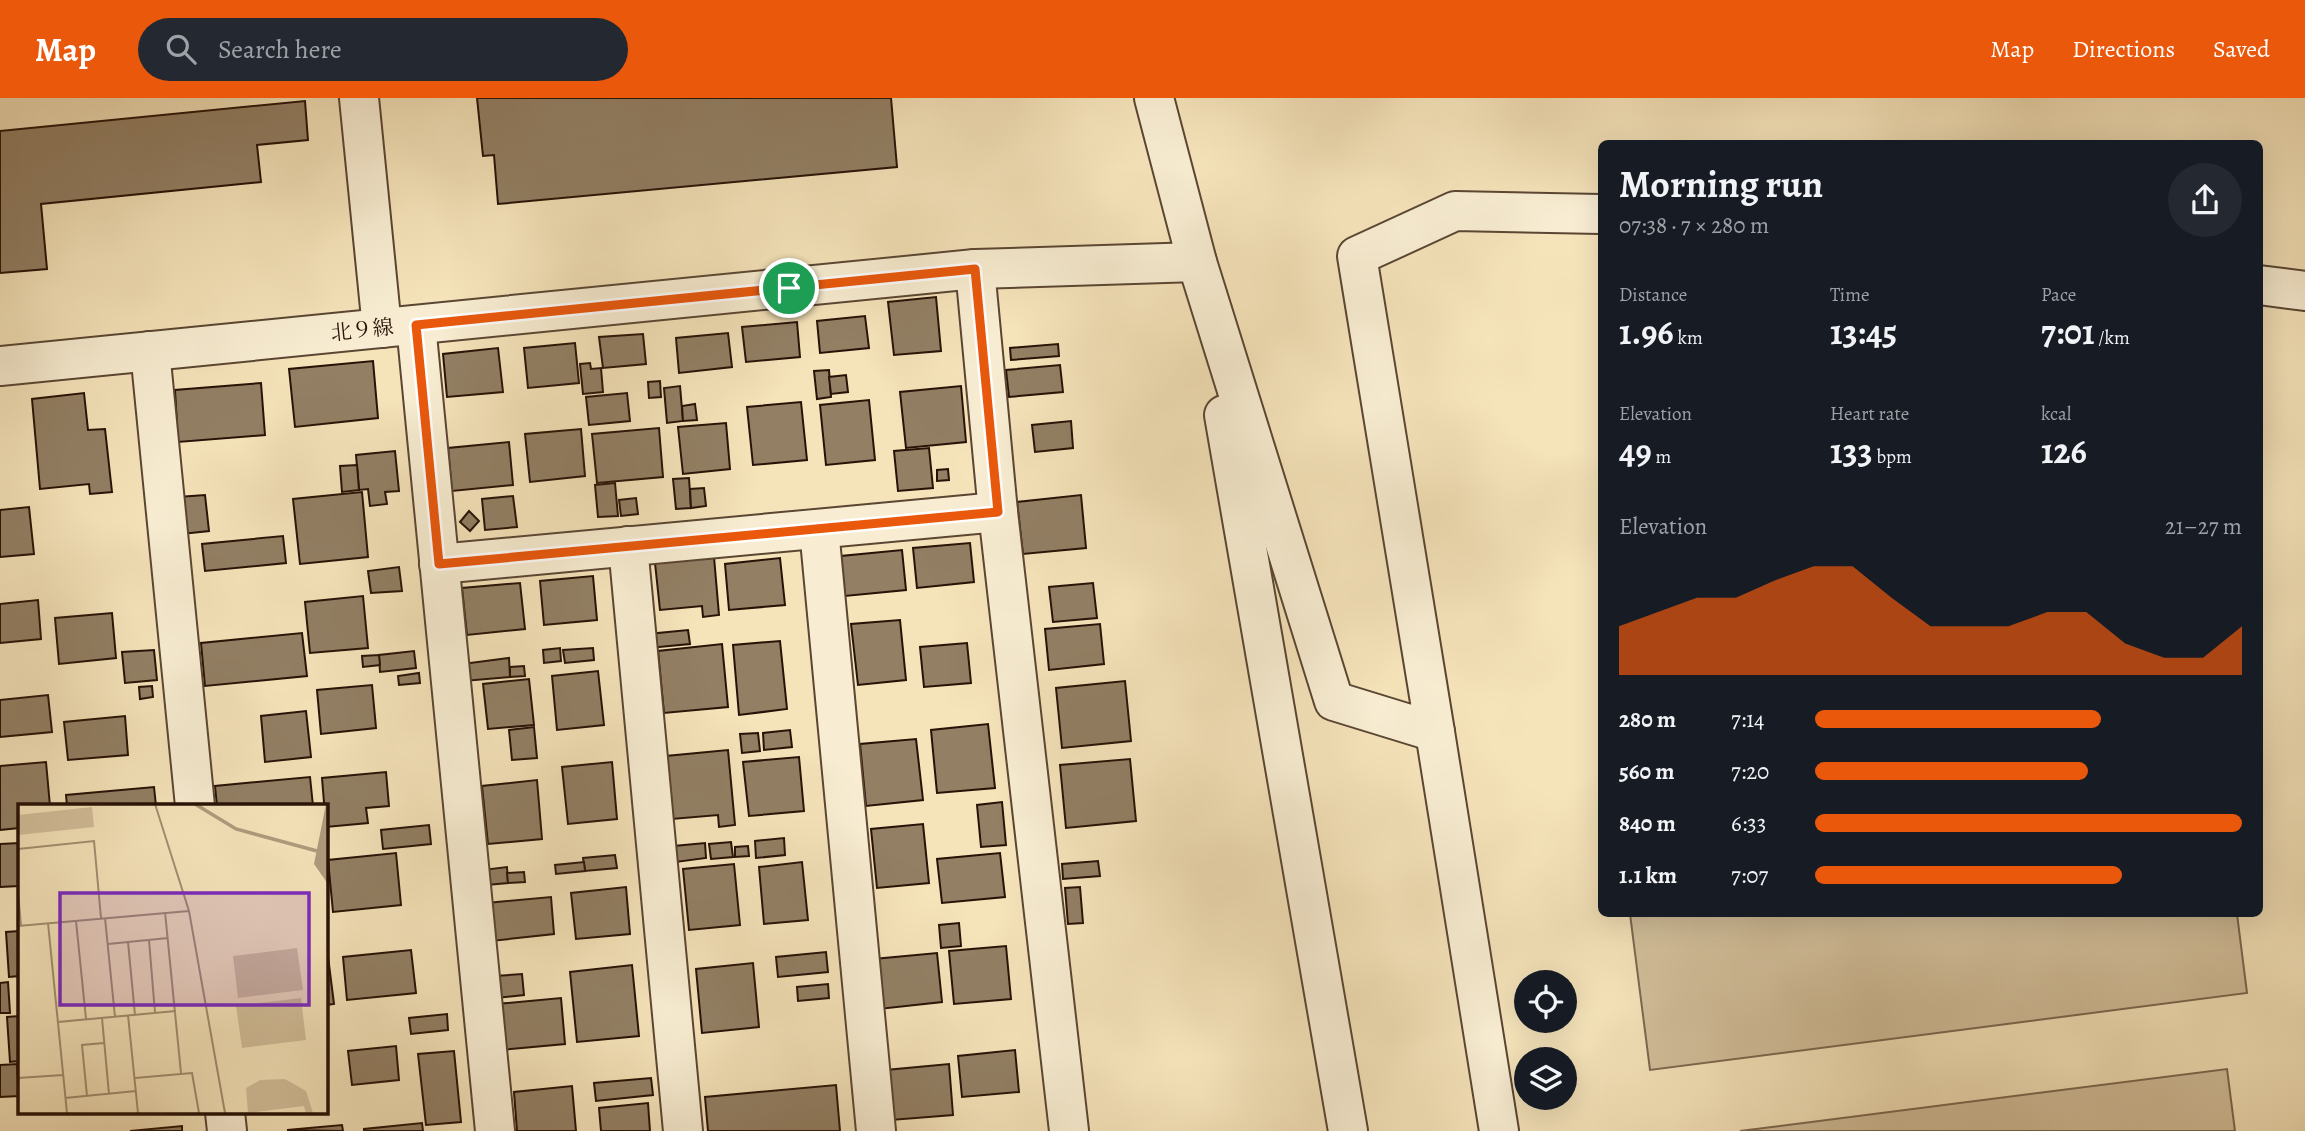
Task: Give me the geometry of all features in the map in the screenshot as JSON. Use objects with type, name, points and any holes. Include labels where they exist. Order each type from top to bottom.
[{"type":"street","points":[[359,98],[439,564],[495,1131]]},
{"type":"street","points":[[1154,98],[1197,262],[1334,701],[1435,732]]},
{"type":"street","points":[[1499,1131],[1357,256],[1455,211],[1598,214]]},
{"type":"street","points":[[1197,262],[1348,1131]]},
{"type":"street","name":"北９線","points":[[0,366],[975,269],[1197,262]]},
{"type":"street","points":[[975,269],[998,512],[1069,1131]]},
{"type":"street","points":[[2263,286],[2305,291]]},
{"type":"street","points":[[150,351],[195,804]]},
{"type":"street","points":[[439,564],[998,512]]},
{"type":"street","points":[[819,528],[876,1131]]},
{"type":"street","points":[[628,546],[683,1131]]},
{"type":"shaded area","points":[[1630,917],[2237,917],[2247,993],[1650,1070]]},
{"type":"shaded area","points":[[2227,1069],[2235,1131],[1740,1131]]},
{"type":"building","points":[[477,98],[891,98],[897,167],[498,204],[494,155],[483,156]]},
{"type":"building","points":[[305,101],[308,140],[257,145],[261,182],[41,204],[47,269],[0,273],[0,131]]},
{"type":"building","points":[[936,297],[941,351],[894,355],[888,302]]},
{"type":"building","points":[[865,316],[869,348],[820,353],[817,321]]},
{"type":"building","points":[[797,322],[800,357],[746,362],[742,327]]},
{"type":"building","points":[[728,333],[732,367],[679,373],[676,338]]},
{"type":"building","points":[[643,334],[646,364],[603,368],[599,337]]},
{"type":"building","points":[[575,343],[579,383],[528,388],[524,348]]},
{"type":"building","points":[[1058,344],[1059,356],[1011,360],[1010,348]]},
{"type":"building","points":[[498,348],[503,392],[447,397],[443,354]]},
{"type":"building","points":[[373,361],[378,418],[295,427],[289,369]]},
{"type":"building","points":[[590,363],[591,369],[601,368],[603,392],[583,394],[580,364]]},
{"type":"building","points":[[1060,365],[1063,392],[1009,397],[1006,370]]},
{"type":"building","points":[[829,370],[831,397],[817,399],[814,371]]},
{"type":"building","points":[[846,375],[848,392],[831,394],[829,377]]},
{"type":"building","points":[[660,381],[661,397],[649,398],[648,382]]},
{"type":"building","points":[[261,383],[265,435],[178,442],[175,390]]},
{"type":"building","points":[[680,386],[683,421],[667,423],[664,388]]},
{"type":"building","points":[[961,386],[966,442],[906,448],[900,392]]},
{"type":"building","points":[[84,393],[88,430],[105,429],[112,492],[90,494],[89,484],[40,489],[32,399]]},
{"type":"building","points":[[627,393],[630,421],[589,425],[586,397]]},
{"type":"building","points":[[869,400],[875,460],[826,465],[820,405]]},
{"type":"building","points":[[801,402],[807,460],[753,465],[747,407]]},
{"type":"building","points":[[695,404],[697,420],[683,421],[682,406]]},
{"type":"building","points":[[1071,421],[1073,448],[1035,452],[1032,425]]},
{"type":"building","points":[[726,423],[730,469],[683,474],[678,427]]},
{"type":"building","points":[[659,428],[663,477],[597,483],[592,434]]},
{"type":"building","points":[[581,429],[585,476],[530,482],[525,434]]},
{"type":"building","points":[[509,442],[513,485],[452,491],[448,448]]},
{"type":"building","points":[[929,448],[933,488],[898,491],[894,451]]},
{"type":"building","points":[[395,451],[399,491],[385,492],[387,504],[370,506],[368,489],[359,490],[356,455]]},
{"type":"building","points":[[357,465],[359,490],[342,492],[340,466]]},
{"type":"building","points":[[948,469],[949,480],[937,481],[937,470]]},
{"type":"building","points":[[689,478],[691,508],[676,509],[673,479]]},
{"type":"building","points":[[615,483],[618,516],[598,517],[595,485]]},
{"type":"building","points":[[704,488],[706,506],[691,508],[690,489]]},
{"type":"building","points":[[362,492],[368,557],[300,564],[293,499]]},
{"type":"building","points":[[205,495],[209,531],[182,534],[178,497]]},
{"type":"building","points":[[1081,495],[1086,548],[1023,554],[1017,502]]},
{"type":"building","points":[[513,496],[517,527],[485,530],[482,499]]},
{"type":"building","points":[[636,498],[638,514],[621,516],[619,500]]},
{"type":"building","points":[[29,507],[34,554],[0,557],[0,510]]},
{"type":"building","points":[[469,511],[479,521],[470,531],[460,522]]},
{"type":"building","points":[[283,536],[286,563],[205,571],[202,544]]},
{"type":"building","points":[[970,543],[974,582],[917,588],[913,548]]},
{"type":"building","points":[[902,550],[906,590],[845,596],[841,556]]},
{"type":"building","points":[[714,557],[719,615],[703,617],[702,606],[660,610],[655,563]]},
{"type":"building","points":[[780,558],[785,605],[729,610],[725,564]]},
{"type":"building","points":[[399,567],[402,591],[371,593],[368,571]]},
{"type":"building","points":[[593,576],[597,620],[544,625],[540,581]]},
{"type":"building","points":[[520,583],[525,629],[467,635],[462,588]]},
{"type":"building","points":[[1093,583],[1097,618],[1053,622],[1049,587]]},
{"type":"building","points":[[363,596],[368,648],[310,653],[305,602]]},
{"type":"building","points":[[38,600],[41,639],[0,643],[0,604]]},
{"type":"building","points":[[112,613],[116,658],[59,664],[55,618]]},
{"type":"building","points":[[900,620],[906,680],[858,685],[851,624]]},
{"type":"building","points":[[1100,624],[1104,664],[1049,670],[1045,629]]},
{"type":"building","points":[[688,630],[690,644],[649,648],[648,634]]},
{"type":"building","points":[[302,633],[307,676],[205,686],[201,643]]},
{"type":"building","points":[[780,641],[787,709],[739,715],[733,645]]},
{"type":"building","points":[[967,643],[971,683],[924,687],[920,647]]},
{"type":"building","points":[[722,644],[728,707],[664,713],[658,651]]},
{"type":"building","points":[[560,648],[561,661],[544,663],[543,650]]},
{"type":"building","points":[[593,648],[594,660],[565,663],[563,650]]},
{"type":"building","points":[[154,650],[157,680],[125,683],[122,652]]},
{"type":"building","points":[[414,651],[416,668],[380,672],[379,655]]},
{"type":"building","points":[[379,655],[380,665],[363,667],[362,656]]},
{"type":"building","points":[[509,658],[510,677],[464,681],[462,664]]},
{"type":"building","points":[[524,666],[525,676],[510,677],[510,667]]},
{"type":"building","points":[[598,671],[604,725],[557,730],[552,676]]},
{"type":"building","points":[[419,673],[420,683],[399,685],[398,676]]},
{"type":"building","points":[[529,679],[534,725],[488,729],[483,684]]},
{"type":"building","points":[[1125,681],[1131,741],[1062,748],[1056,688]]},
{"type":"building","points":[[372,685],[376,728],[321,734],[317,690]]},
{"type":"building","points":[[152,686],[153,697],[140,699],[139,687]]},
{"type":"building","points":[[48,695],[52,732],[0,737],[0,700]]},
{"type":"building","points":[[306,711],[311,757],[265,762],[261,716]]},
{"type":"building","points":[[125,716],[128,755],[68,760],[64,722]]},
{"type":"building","points":[[988,724],[995,788],[937,793],[931,730]]},
{"type":"building","points":[[534,727],[537,758],[512,760],[509,730]]},
{"type":"building","points":[[790,730],[792,747],[764,750],[763,733]]},
{"type":"building","points":[[758,733],[760,751],[742,753],[740,734]]},
{"type":"building","points":[[916,739],[923,800],[866,806],[860,744]]},
{"type":"building","points":[[728,750],[735,825],[719,827],[718,815],[672,819],[666,756]]},
{"type":"building","points":[[799,757],[804,811],[749,816],[743,762]]},
{"type":"building","points":[[1130,759],[1136,821],[1066,828],[1060,765]]},
{"type":"building","points":[[46,762],[50,804],[18,804],[18,828],[0,830],[0,766]]},
{"type":"building","points":[[612,762],[617,819],[568,824],[562,767]]},
{"type":"building","points":[[386,772],[389,806],[366,808],[368,823],[327,827],[327,804],[324,804],[322,778]]},
{"type":"building","points":[[310,777],[313,804],[217,804],[215,786]]},
{"type":"building","points":[[537,780],[542,839],[488,844],[482,786]]},
{"type":"building","points":[[154,787],[156,804],[67,804],[66,795]]},
{"type":"building","points":[[1002,802],[1006,845],[981,847],[977,805]]},
{"type":"building","points":[[923,824],[929,883],[877,888],[871,829]]},
{"type":"building","points":[[429,825],[431,844],[383,849],[381,830]]},
{"type":"building","points":[[784,838],[785,855],[756,858],[755,841]]},
{"type":"building","points":[[731,842],[733,857],[711,859],[709,844]]},
{"type":"building","points":[[18,843],[18,886],[0,887],[0,844]]},
{"type":"building","points":[[705,843],[706,858],[676,862],[674,846]]},
{"type":"building","points":[[748,846],[749,856],[735,857],[735,847]]},
{"type":"building","points":[[396,853],[401,905],[333,912],[328,860]]},
{"type":"building","points":[[1000,853],[1005,897],[942,903],[937,859]]},
{"type":"building","points":[[615,855],[617,868],[585,871],[583,858]]},
{"type":"building","points":[[1098,861],[1100,876],[1063,879],[1062,864]]},
{"type":"building","points":[[584,862],[585,871],[556,874],[555,865]]},
{"type":"building","points":[[802,862],[808,920],[764,924],[759,867]]},
{"type":"building","points":[[734,864],[740,925],[689,930],[683,869]]},
{"type":"building","points":[[507,867],[508,883],[476,886],[474,871]]},
{"type":"building","points":[[524,872],[525,882],[508,883],[507,873]]},
{"type":"building","points":[[626,887],[630,934],[576,939],[571,893]]},
{"type":"building","points":[[1080,887],[1083,923],[1068,924],[1065,888]]},
{"type":"building","points":[[551,897],[554,934],[491,941],[487,903]]},
{"type":"building","points":[[959,923],[961,946],[941,948],[939,925]]},
{"type":"building","points":[[18,931],[18,976],[9,977],[6,932]]},
{"type":"building","points":[[1006,946],[1011,999],[954,1004],[949,951]]},
{"type":"building","points":[[327,949],[334,1004],[327,1005]]},
{"type":"building","points":[[411,950],[416,993],[347,1000],[343,957]]},
{"type":"building","points":[[826,952],[828,972],[778,977],[776,957]]},
{"type":"building","points":[[937,953],[942,1002],[879,1009],[874,959]]},
{"type":"building","points":[[753,963],[759,1027],[702,1033],[696,969]]},
{"type":"building","points":[[632,965],[639,1036],[577,1042],[570,972]]},
{"type":"building","points":[[522,974],[524,995],[497,998],[495,976]]},
{"type":"building","points":[[8,982],[10,1013],[0,1013],[0,983]]},
{"type":"building","points":[[828,984],[829,998],[798,1001],[797,987]]},
{"type":"building","points":[[561,998],[565,1044],[501,1050],[497,1004]]},
{"type":"building","points":[[447,1014],[448,1030],[411,1034],[409,1018]]},
{"type":"building","points":[[18,1016],[18,1061],[10,1062],[7,1017]]},
{"type":"building","points":[[396,1046],[399,1080],[352,1085],[348,1051]]},
{"type":"building","points":[[1015,1050],[1019,1092],[962,1097],[958,1056]]},
{"type":"building","points":[[454,1051],[461,1122],[426,1125],[418,1054]]},
{"type":"building","points":[[17,1064],[18,1096],[0,1097],[0,1065]]},
{"type":"building","points":[[949,1064],[953,1115],[891,1120],[886,1070]]},
{"type":"building","points":[[651,1078],[653,1095],[596,1101],[594,1083]]},
{"type":"building","points":[[836,1085],[840,1131],[708,1131],[705,1097]]},
{"type":"building","points":[[572,1086],[576,1131],[517,1131],[514,1092]]},
{"type":"building","points":[[648,1103],[650,1131],[601,1131],[599,1108]]},
{"type":"building","points":[[422,1123],[423,1131],[364,1131],[364,1129]]},
{"type":"building","points":[[342,1125],[343,1131],[287,1130]]},
{"type":"building","points":[[182,1126],[182,1131],[130,1131]]},
{"type":"route","points":[[975,269],[998,512],[439,564],[416,325],[789,288],[975,269]]}]
